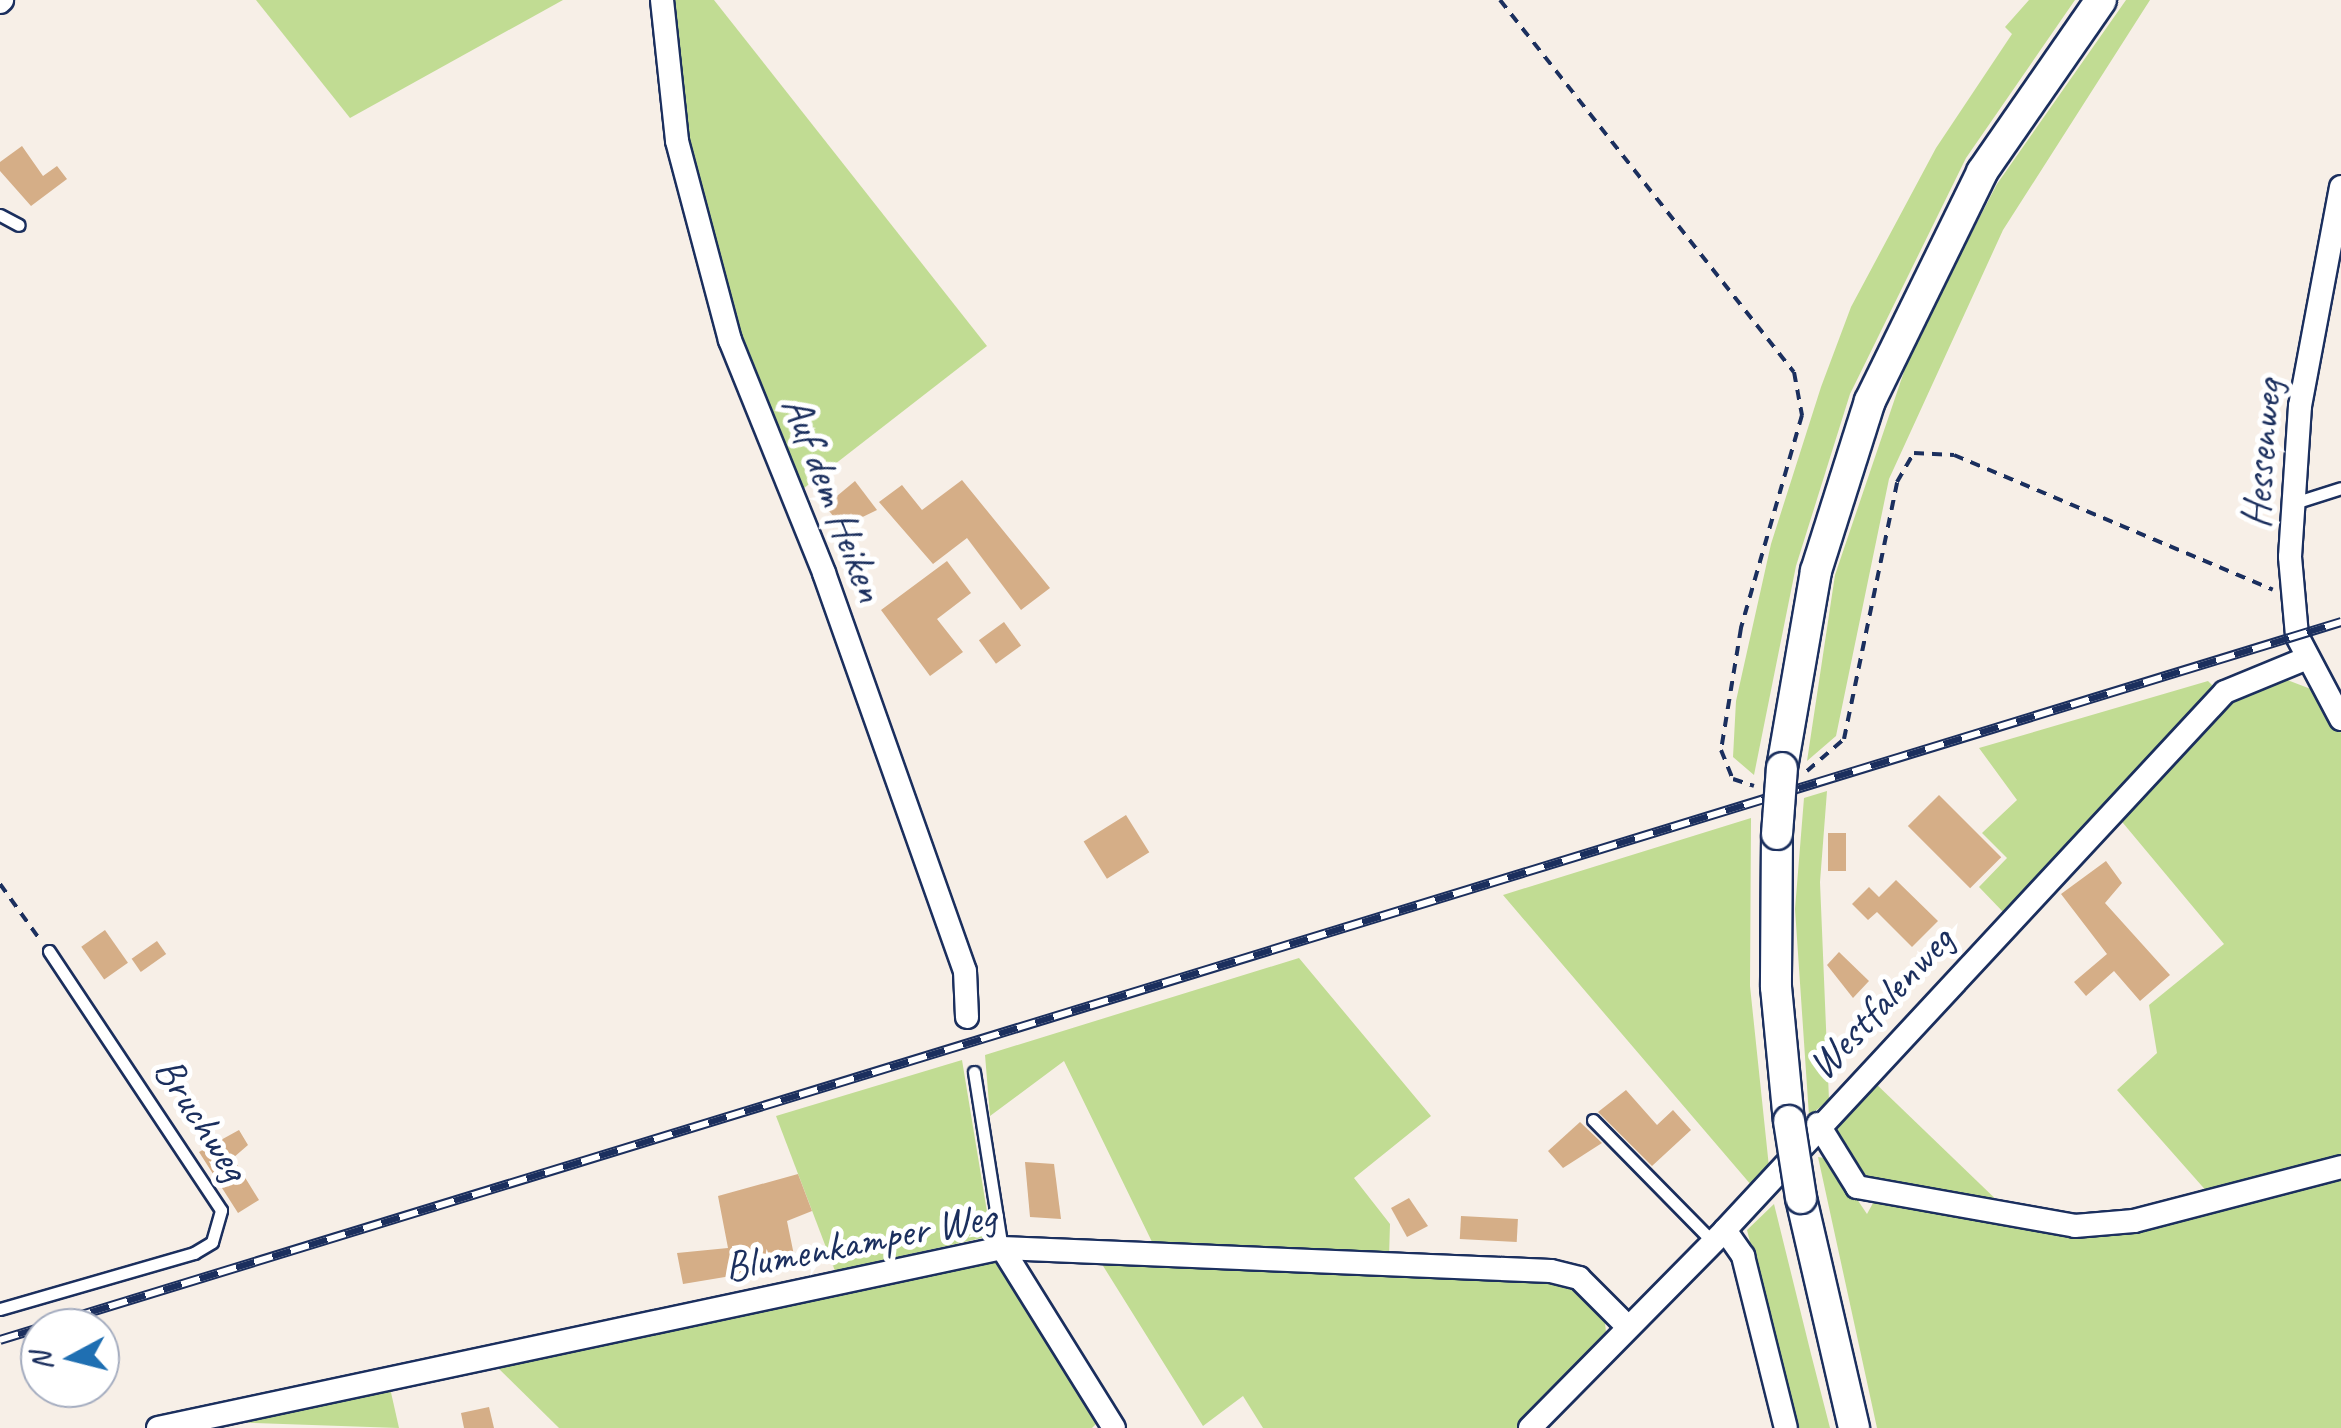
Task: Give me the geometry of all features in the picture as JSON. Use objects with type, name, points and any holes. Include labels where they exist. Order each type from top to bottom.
[{"type":"main road","points":[[1854,1428],[1801,1198],[1804,1122],[1776,986],[1777,834],[1782,768],[1816,571],[1870,401],[1962,206],[2075,32],[2101,0]]},
{"type":"street","name":"Auf dem Heiken","points":[[662,0],[677,141],[730,340],[824,574],[965,971],[967,1016]]},
{"type":"street","name":"Hessenweg","points":[[2341,187],[2300,406],[2291,504],[2292,595],[2305,660],[2341,719]]},
{"type":"street","name":"Westfalenweg","points":[[1530,1428],[1719,1236],[1804,1122],[2226,692],[2305,660]]},
{"type":"street","points":[[1804,1122],[1857,1187],[2075,1226],[2134,1221],[2341,1167]]},
{"type":"street","points":[[1719,1236],[1743,1256],[1786,1428]]},
{"type":"street","points":[[1002,1248],[1114,1428]]},
{"type":"street","name":"Blumenkamper Weg","points":[[158,1428],[1002,1248],[1552,1271],[1579,1278],[1628,1327]]},
{"type":"lane","points":[[0,215],[20,224]]},
{"type":"lane","points":[[2291,504],[2341,488]]},
{"type":"lane","name":"Bruchweg","points":[[0,1309],[194,1253],[212,1242],[221,1210],[49,951]]},
{"type":"lane","points":[[974,1072],[1002,1248]]},
{"type":"lane","points":[[1593,1120],[1719,1236]]},
{"type":"path","points":[[0,884],[49,951]]},
{"type":"green space","points":[[256,0],[563,0],[350,118]]},
{"type":"green space","points":[[671,0],[714,0],[987,346],[799,492],[737,337],[685,141]]},
{"type":"green space","points":[[2029,0],[2075,0],[1966,158],[1850,394],[1796,566],[1754,775],[1733,757],[1736,701],[1771,544],[1821,387],[1851,307],[1936,148],[2012,34],[2005,27]]},
{"type":"green space","points":[[2126,0],[2150,0],[2003,230],[1889,479],[1836,736],[1807,761],[1835,575],[1912,348],[1997,184]]},
{"type":"green space","points":[[2282,678],[2316,691],[2341,733],[2341,1161],[2209,1194],[2117,1090],[2157,1053],[2149,1005],[2224,944],[2118,817],[2227,702]]},
{"type":"green space","points":[[2208,681],[2216,689],[2005,914],[1979,887],[2007,858],[1982,833],[2017,800],[1979,748]]},
{"type":"green space","points":[[1827,791],[1820,882],[1829,1100],[1809,1116],[1795,909],[1804,798]]},
{"type":"green space","points":[[1751,818],[1750,986],[1769,1167],[1752,1186],[1503,895]]},
{"type":"green space","points":[[1299,958],[1431,1116],[1354,1178],[1390,1224],[1389,1257],[1154,1246],[1064,1061],[990,1116],[985,1055]]},
{"type":"green space","points":[[962,1060],[991,1236],[835,1271],[776,1116]]},
{"type":"green space","points":[[1872,1080],[2006,1209],[1867,1182],[1829,1125]]},
{"type":"green space","points":[[1818,1157],[1830,1159],[1867,1214],[1873,1203],[2075,1232],[2341,1175],[2341,1428],[1877,1428]]},
{"type":"green space","points":[[1774,1204],[1830,1428],[1797,1428],[1747,1230]]},
{"type":"green space","points":[[994,1257],[1097,1423],[1092,1428],[559,1428],[494,1364]]},
{"type":"green space","points":[[1100,1261],[1571,1281],[1604,1315],[1606,1332],[1520,1428],[1263,1428],[1243,1396],[1203,1426]]},
{"type":"green space","points":[[390,1388],[399,1428],[229,1422]]},
{"type":"building","points":[[22,146],[43,176],[57,166],[67,179],[31,206],[0,171],[0,162]]},
{"type":"building","points":[[962,480],[1050,588],[1021,610],[967,538],[933,564],[879,502],[902,485],[922,510]]},
{"type":"building","points":[[855,481],[877,510],[842,527],[825,506]]},
{"type":"building","points":[[947,561],[971,593],[937,619],[963,652],[930,676],[881,610]]},
{"type":"building","points":[[1004,622],[1021,645],[996,664],[979,640]]},
{"type":"building","points":[[1939,795],[2001,857],[1970,888],[1908,826]]},
{"type":"building","points":[[1126,815],[1149,852],[1107,879],[1084,841]]},
{"type":"building","points":[[1828,833],[1846,833],[1846,871],[1828,871]]},
{"type":"building","points":[[2106,861],[2122,883],[2105,903],[2170,975],[2140,1001],[2114,971],[2086,996],[2074,982],[2107,954],[2061,894]]},
{"type":"building","points":[[1896,880],[1938,921],[1912,947],[1877,912],[1868,920],[1852,904],[1869,887],[1879,897]]},
{"type":"building","points":[[105,930],[128,963],[104,979],[81,947]]},
{"type":"building","points":[[157,941],[166,954],[141,972],[132,959]]},
{"type":"building","points":[[1839,952],[1869,981],[1853,998],[1827,965]]},
{"type":"building","points":[[1626,1090],[1657,1125],[1673,1110],[1691,1130],[1652,1166],[1598,1112]]},
{"type":"building","points":[[1580,1122],[1602,1143],[1563,1168],[1548,1151]]},
{"type":"building","points":[[239,1130],[248,1145],[233,1158],[259,1200],[238,1213],[199,1152]]},
{"type":"building","points":[[1025,1162],[1054,1164],[1061,1219],[1030,1217]]},
{"type":"building","points":[[798,1174],[812,1211],[787,1221],[796,1265],[683,1284],[677,1253],[728,1248],[718,1196]]},
{"type":"building","points":[[1409,1198],[1428,1226],[1407,1237],[1391,1208]]},
{"type":"building","points":[[1461,1216],[1518,1219],[1517,1242],[1460,1239]]},
{"type":"building","points":[[489,1407],[494,1428],[464,1428],[461,1413]]},
{"type":"railway","points":[[0,1340],[2341,622]]}]
